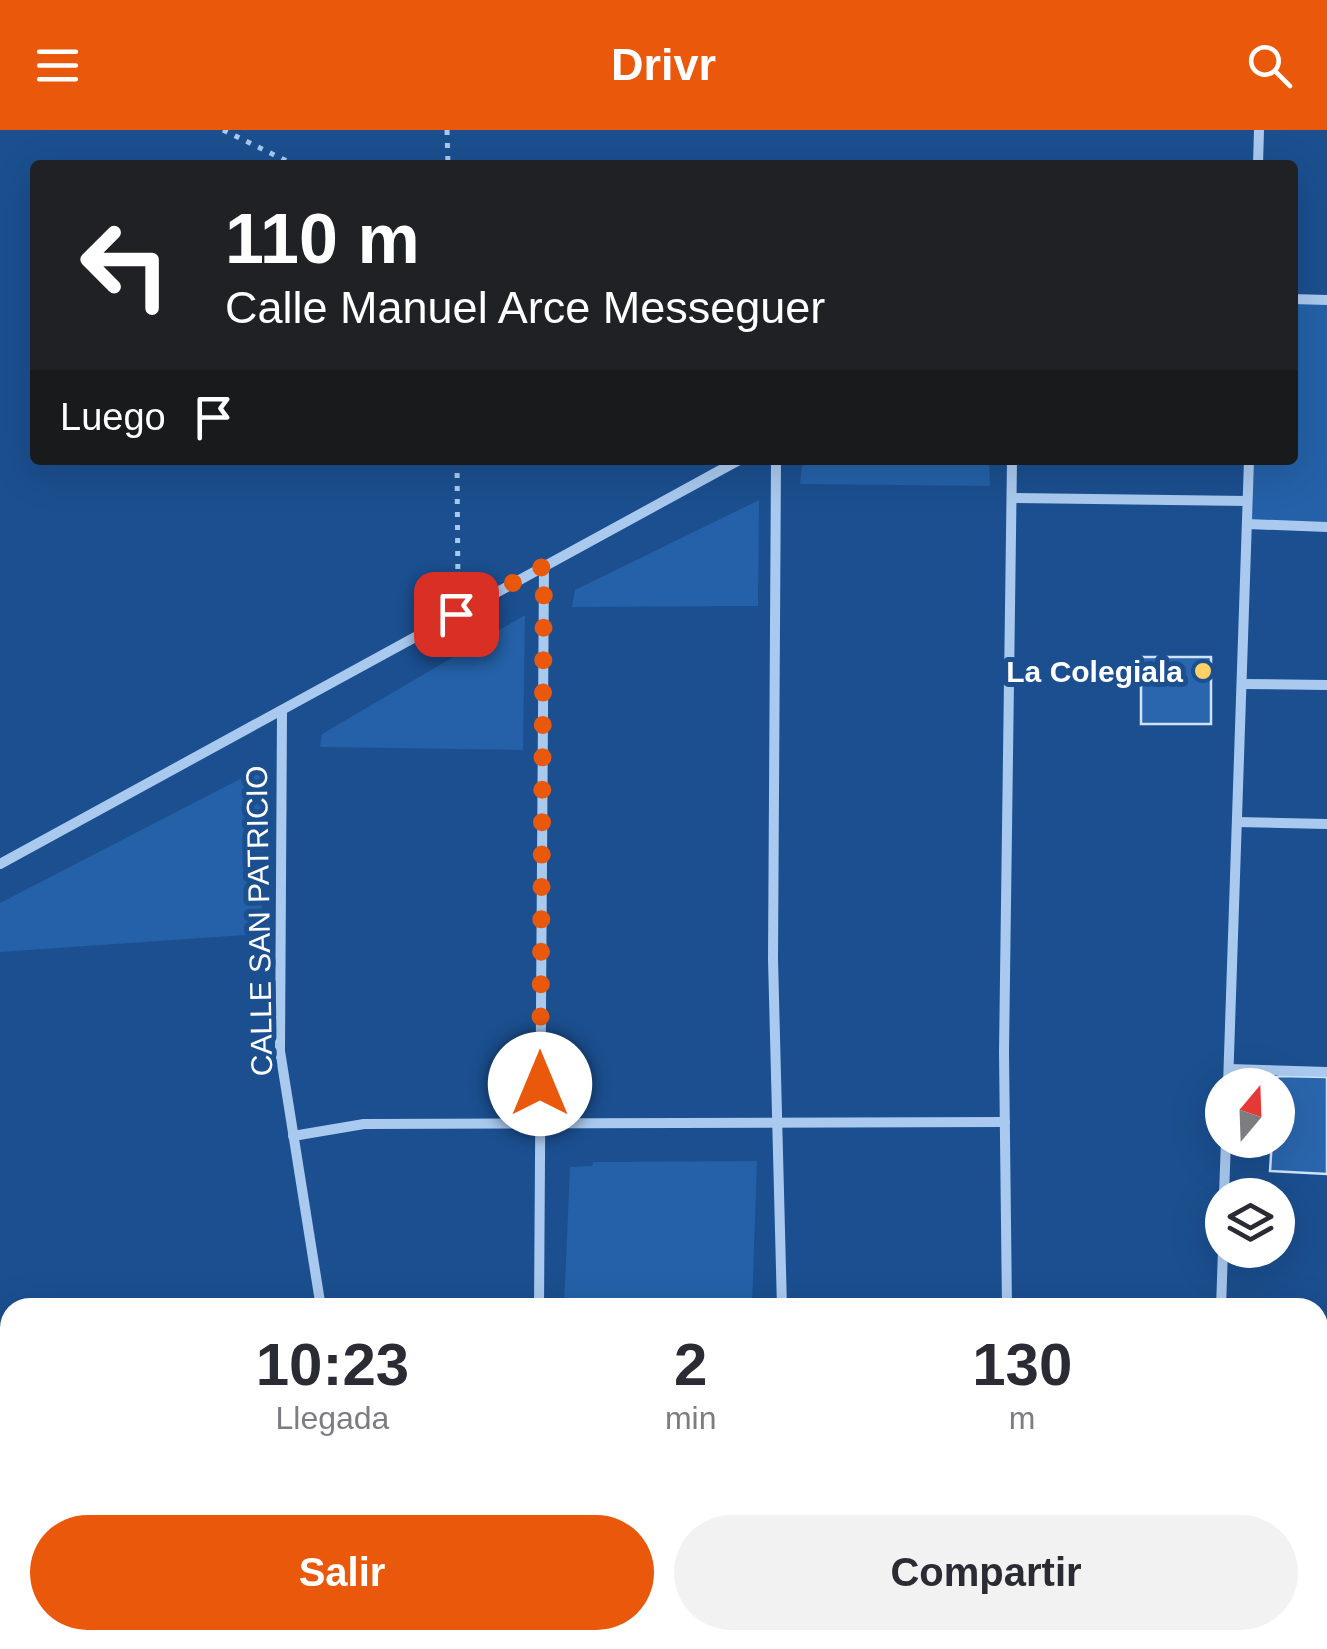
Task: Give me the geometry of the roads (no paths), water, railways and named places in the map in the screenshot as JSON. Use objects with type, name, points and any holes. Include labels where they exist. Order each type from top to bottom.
[{"type":"street","points":[[1258,160],[1259,130]]},
{"type":"street","points":[[1298,299],[1327,300]]},
{"type":"street","points":[[0,864],[729,465]]},
{"type":"street","points":[[776,465],[773,959],[782,1298]]},
{"type":"street","points":[[1006,1298],[1004,1122],[1012,465]]},
{"type":"street","points":[[1228,1068],[1249,465]]},
{"type":"street","points":[[1012,498],[1247,501]]},
{"type":"street","points":[[1246,524],[1327,526]]},
{"type":"street","points":[[539,1298],[544,566]]},
{"type":"street","points":[[1242,684],[1327,685]]},
{"type":"street","name":"CALLE SAN PATRICIO","points":[[282,712],[280,1051],[319,1298]]},
{"type":"street","points":[[1237,822],[1327,824]]},
{"type":"street","points":[[1295,1071],[1327,1072]]},
{"type":"street","points":[[293,1136],[364,1124],[1004,1122]]},
{"type":"street","points":[[1221,1298],[1222,1268]]},
{"type":"place","name":"La Colegiala","points":[[1203,671]]}]
